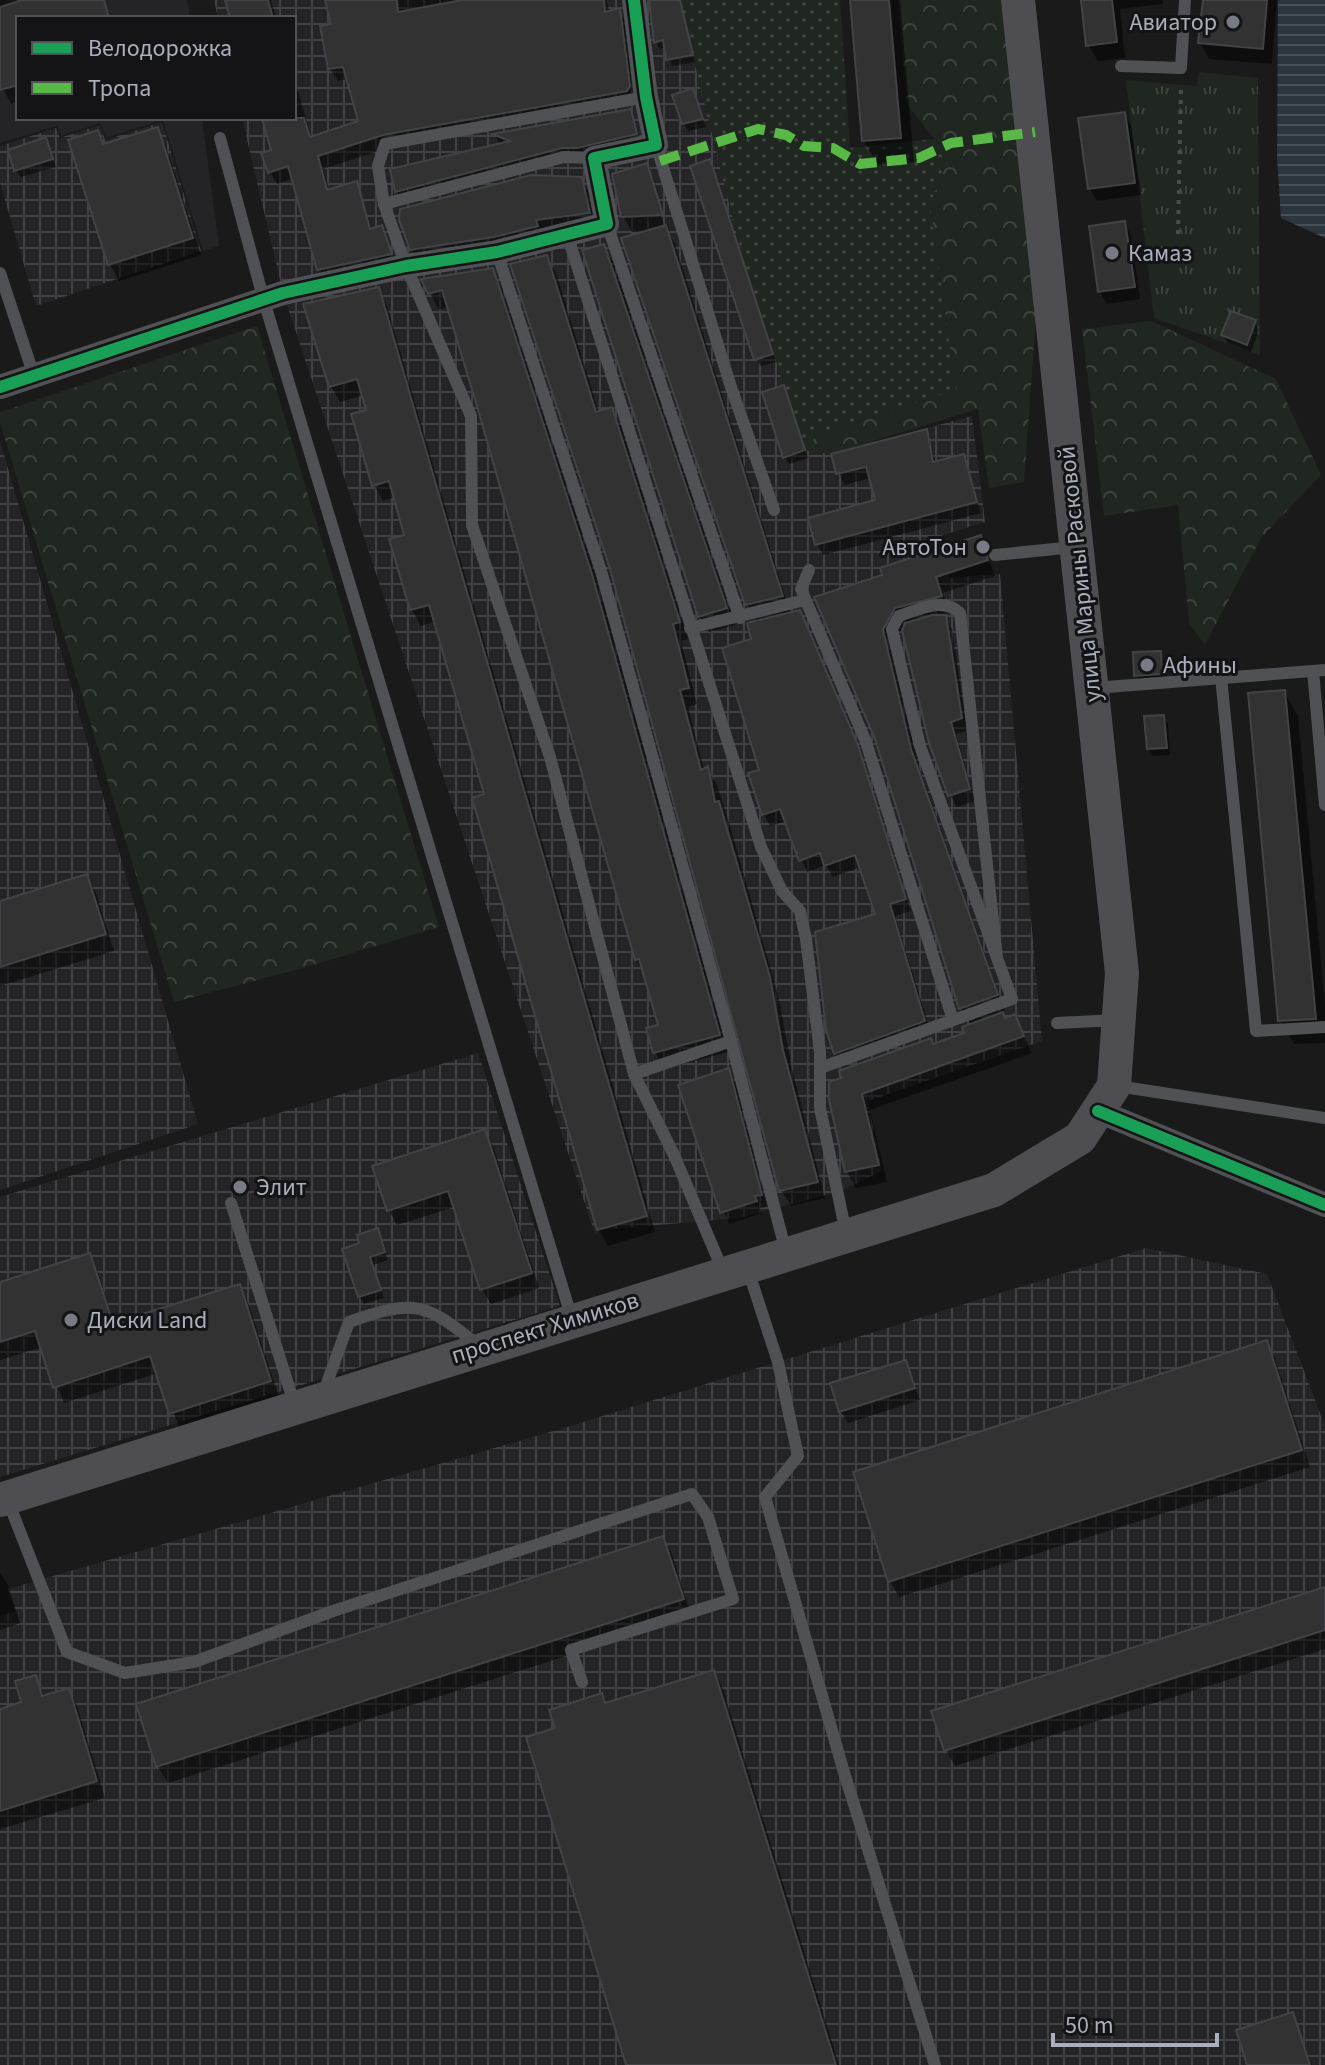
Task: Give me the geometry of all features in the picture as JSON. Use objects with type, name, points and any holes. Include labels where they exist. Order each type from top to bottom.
[{"type":"main road","name":"улица Марины Расковой","points":[[1018,0],[1122,973],[1119,1020],[1097,1111]]},
{"type":"main road","name":"проспект Химиков","points":[[4,1499],[572,1319],[994,1190],[1097,1111]]},
{"type":"street","points":[[0,387],[283,293],[406,266],[497,252],[607,224],[594,158],[656,145],[646,97],[634,0]]},
{"type":"street","points":[[1097,1111],[1325,1205]]},
{"type":"lane","points":[[1121,66],[1181,68],[1185,0]]},
{"type":"lane","points":[[646,97],[385,144],[378,166],[384,204],[406,266],[471,416],[472,525],[550,757],[634,1074],[736,1271],[778,1362],[798,1456],[765,1497],[843,1769],[935,2065]]},
{"type":"lane","points":[[220,138],[264,301],[572,1319]]},
{"type":"lane","points":[[656,145],[731,387],[774,510]]},
{"type":"lane","points":[[384,204],[564,157],[594,158]]},
{"type":"lane","points":[[607,224],[740,618]]},
{"type":"lane","points":[[567,234],[761,847],[782,891],[800,911],[820,1068],[820,1108],[847,1236]]},
{"type":"lane","points":[[497,252],[601,571],[787,1255]]},
{"type":"lane","points":[[0,273],[34,376]]},
{"type":"lane","points":[[995,555],[1077,547]]},
{"type":"lane","points":[[809,570],[801,589],[866,742],[953,1020]]},
{"type":"lane","points":[[690,628],[805,600]]},
{"type":"lane","points":[[820,1068],[1012,999],[997,958],[920,746],[892,629],[899,616],[940,603],[952,606],[960,613],[997,958]]},
{"type":"lane","points":[[1091,688],[1319,670],[1325,805]]},
{"type":"lane","points":[[1221,677],[1256,1031],[1325,1027]]},
{"type":"lane","points":[[1057,1023],[1119,1020]]},
{"type":"lane","points":[[634,1074],[731,1041]]},
{"type":"lane","points":[[1097,1111],[1325,1118]]},
{"type":"lane","points":[[231,1203],[309,1402]]},
{"type":"lane","points":[[309,1402],[349,1322],[376,1312],[413,1306],[440,1314],[481,1348]]},
{"type":"lane","points":[[4,1499],[67,1652],[125,1673],[194,1662],[348,1606],[692,1494],[708,1517],[733,1599],[571,1650],[582,1682]]},
{"type":"path","points":[[1178,234],[1181,68]]},
{"type":"shaded area","points":[[0,0],[187,0],[190,16],[16,16],[16,120],[163,120],[106,138],[100,123],[61,136],[57,126],[0,143]]},
{"type":"shaded area","points":[[214,0],[680,0],[741,252],[805,450],[831,454],[972,416],[985,522],[934,538],[950,578],[1000,574],[1042,1041],[868,1101],[882,1171],[841,1191],[740,1218],[598,1230],[595,1234],[283,293],[242,120],[296,120],[296,16],[218,16]]},
{"type":"shaded area","points":[[1278,0],[1325,0],[1325,238],[1281,218],[1277,158]]},
{"type":"shaded area","points":[[163,120],[202,120],[219,246],[203,251]]},
{"type":"shaded area","points":[[162,122],[201,251],[36,306],[0,183],[0,146],[56,128],[60,138],[100,125],[105,140]]},
{"type":"shaded area","points":[[0,441],[198,1124],[0,1190]]},
{"type":"shaded area","points":[[478,1053],[560,1306],[0,1477],[0,1197]]},
{"type":"shaded area","points":[[1146,1248],[1267,1274],[1325,1426],[1325,2065],[0,2065],[0,1616],[15,1611],[8,1589],[557,1430]]},
{"type":"green space","points":[[679,0],[840,0],[850,148],[934,139],[950,158],[930,204],[956,390],[817,435],[805,450],[741,252]]},
{"type":"green space","points":[[898,0],[1008,0],[1036,318],[1024,482],[989,488],[978,409],[831,454],[805,450],[817,435],[956,390],[930,204],[949,158],[907,104]]},
{"type":"green space","points":[[1199,72],[1258,78],[1260,355],[1154,318],[1126,80],[1197,86]]},
{"type":"green space","points":[[1151,321],[1276,379],[1321,475],[1261,538],[1205,645],[1189,623],[1178,505],[1104,516],[1082,329]]},
{"type":"green space","points":[[257,326],[439,927],[303,968],[174,1002],[0,422],[0,412]]},
{"type":"building","points":[[22,0],[104,0],[108,16],[16,16],[16,86],[0,90],[0,7]]},
{"type":"building","points":[[225,0],[268,0],[272,16],[229,16]]},
{"type":"building","points":[[325,0],[397,0],[398,12],[462,0],[604,0],[605,12],[620,8],[630,86],[627,91],[383,135],[318,156],[327,190],[357,181],[370,229],[382,225],[392,254],[317,270],[288,166],[268,173],[261,153],[271,150],[263,120],[304,118],[310,137],[358,121],[343,67],[328,69],[320,26],[331,24]]},
{"type":"building","points":[[649,0],[680,0],[693,55],[666,60],[663,40],[654,43]]},
{"type":"building","points":[[850,0],[889,0],[901,138],[862,141]]},
{"type":"building","points":[[1081,0],[1112,0],[1117,42],[1086,46]]},
{"type":"building","name":"Авиатор","points":[[1203,0],[1267,0],[1263,49],[1198,43]]},
{"type":"building","points":[[693,88],[703,119],[682,124],[672,95]]},
{"type":"building","points":[[631,109],[637,134],[577,148],[562,148],[395,192],[390,169],[510,141],[492,134]]},
{"type":"building","points":[[1125,112],[1135,183],[1088,189],[1078,118]]},
{"type":"building","points":[[158,127],[193,238],[108,265],[68,140],[98,130],[103,144]]},
{"type":"building","points":[[46,137],[53,159],[14,171],[8,150]]},
{"type":"building","points":[[710,159],[773,354],[754,360],[690,166]]},
{"type":"building","points":[[647,163],[663,215],[621,217],[612,174]]},
{"type":"building","points":[[531,175],[582,177],[590,213],[536,220],[538,226],[494,237],[410,250],[399,220],[400,209]]},
{"type":"building","points":[[1125,221],[1135,287],[1098,292],[1089,226]]},
{"type":"building","points":[[666,225],[783,596],[745,605],[621,238]]},
{"type":"building","points":[[604,244],[727,608],[698,617],[582,250]]},
{"type":"building","points":[[547,255],[596,412],[612,407],[680,622],[673,624],[689,688],[680,690],[701,770],[708,766],[715,802],[719,801],[770,977],[783,1050],[818,1182],[779,1191],[610,569],[510,264]]},
{"type":"building","points":[[493,268],[592,574],[720,1035],[653,1053],[646,1028],[658,1025],[639,959],[635,960],[479,413],[442,290],[428,294],[421,279]]},
{"type":"building","points":[[379,287],[647,1216],[597,1230],[472,798],[484,794],[429,605],[410,610],[389,539],[404,535],[389,481],[372,486],[351,414],[366,410],[357,379],[329,387],[303,304]]},
{"type":"building","points":[[1231,311],[1256,320],[1247,345],[1221,335]]},
{"type":"building","points":[[784,385],[805,450],[783,458],[762,392]]},
{"type":"building","points":[[927,429],[933,462],[964,454],[977,502],[815,545],[808,518],[875,500],[866,467],[836,474],[831,454]]},
{"type":"building","points":[[981,535],[988,560],[936,577],[942,596],[895,608],[883,630],[911,749],[998,995],[959,1009],[875,739],[814,597],[882,575],[880,568]]},
{"type":"building","points":[[800,610],[858,745],[906,899],[890,904],[925,1021],[834,1054],[826,1030],[815,932],[875,914],[855,855],[824,866],[820,853],[799,861],[780,809],[762,815],[748,773],[759,770],[722,648],[751,639],[747,623]]},
{"type":"building","points":[[932,615],[946,615],[962,718],[951,722],[970,789],[948,796],[929,743],[902,630],[905,623]]},
{"type":"building","name":"Афины","points":[[1161,651],[1162,674],[1134,676],[1133,652]]},
{"type":"building","points":[[1285,690],[1316,1019],[1278,1021],[1248,693]]},
{"type":"building","points":[[1164,715],[1167,748],[1147,749],[1144,716]]},
{"type":"building","points":[[87,874],[106,934],[0,967],[0,901]]},
{"type":"building","points":[[1003,1012],[1005,1018],[1015,1014],[1024,1036],[862,1094],[879,1165],[845,1172],[829,1100],[829,1082],[841,1078],[839,1071],[931,1038],[933,1044],[964,1033],[962,1027]]},
{"type":"building","points":[[729,1068],[762,1195],[755,1196],[757,1201],[720,1213],[678,1085]]},
{"type":"building","points":[[485,1129],[532,1273],[480,1290],[448,1191],[387,1211],[372,1166]]},
{"type":"building","points":[[378,1228],[385,1252],[370,1257],[381,1290],[358,1297],[342,1249],[359,1243],[357,1235]]},
{"type":"building","points":[[90,1253],[113,1323],[240,1284],[271,1381],[169,1414],[150,1356],[53,1388],[35,1331],[0,1342],[0,1282]]},
{"type":"building","points":[[1267,1340],[1302,1450],[888,1582],[853,1472]]},
{"type":"building","points":[[906,1360],[915,1388],[839,1412],[830,1383]]},
{"type":"building","points":[[663,1536],[684,1599],[156,1767],[136,1704]]},
{"type":"building","points":[[1325,1587],[1325,1630],[944,1751],[931,1711]]},
{"type":"building","points":[[714,1670],[836,2065],[626,2065],[526,1737],[555,1728],[549,1710],[602,1693],[605,1703]]},
{"type":"building","points":[[36,1675],[42,1696],[69,1688],[97,1781],[0,1811],[0,1709],[21,1702],[15,1681]]},
{"type":"building","points":[[1293,2012],[1310,2065],[1247,2065],[1236,2030]]},
{"type":"marked path","points":[[660,161],[758,129],[786,135],[804,146],[833,148],[860,164],[919,158],[951,143],[1035,132]]},
{"type":"cycle path","points":[[0,387],[283,293],[406,266],[497,252],[607,224],[594,158],[656,145],[646,97],[634,0]]},
{"type":"cycle path","points":[[1098,1111],[1325,1205]]},
{"type":"place","name":"Авиатор","points":[[1233,22]]},
{"type":"place","name":"Камаз","points":[[1112,253]]},
{"type":"place","name":"АвтоТон","points":[[983,547]]},
{"type":"place","name":"Афины","points":[[1147,665]]},
{"type":"place","name":"Элит","points":[[240,1187]]},
{"type":"place","name":"Диски Land","points":[[71,1320]]}]
